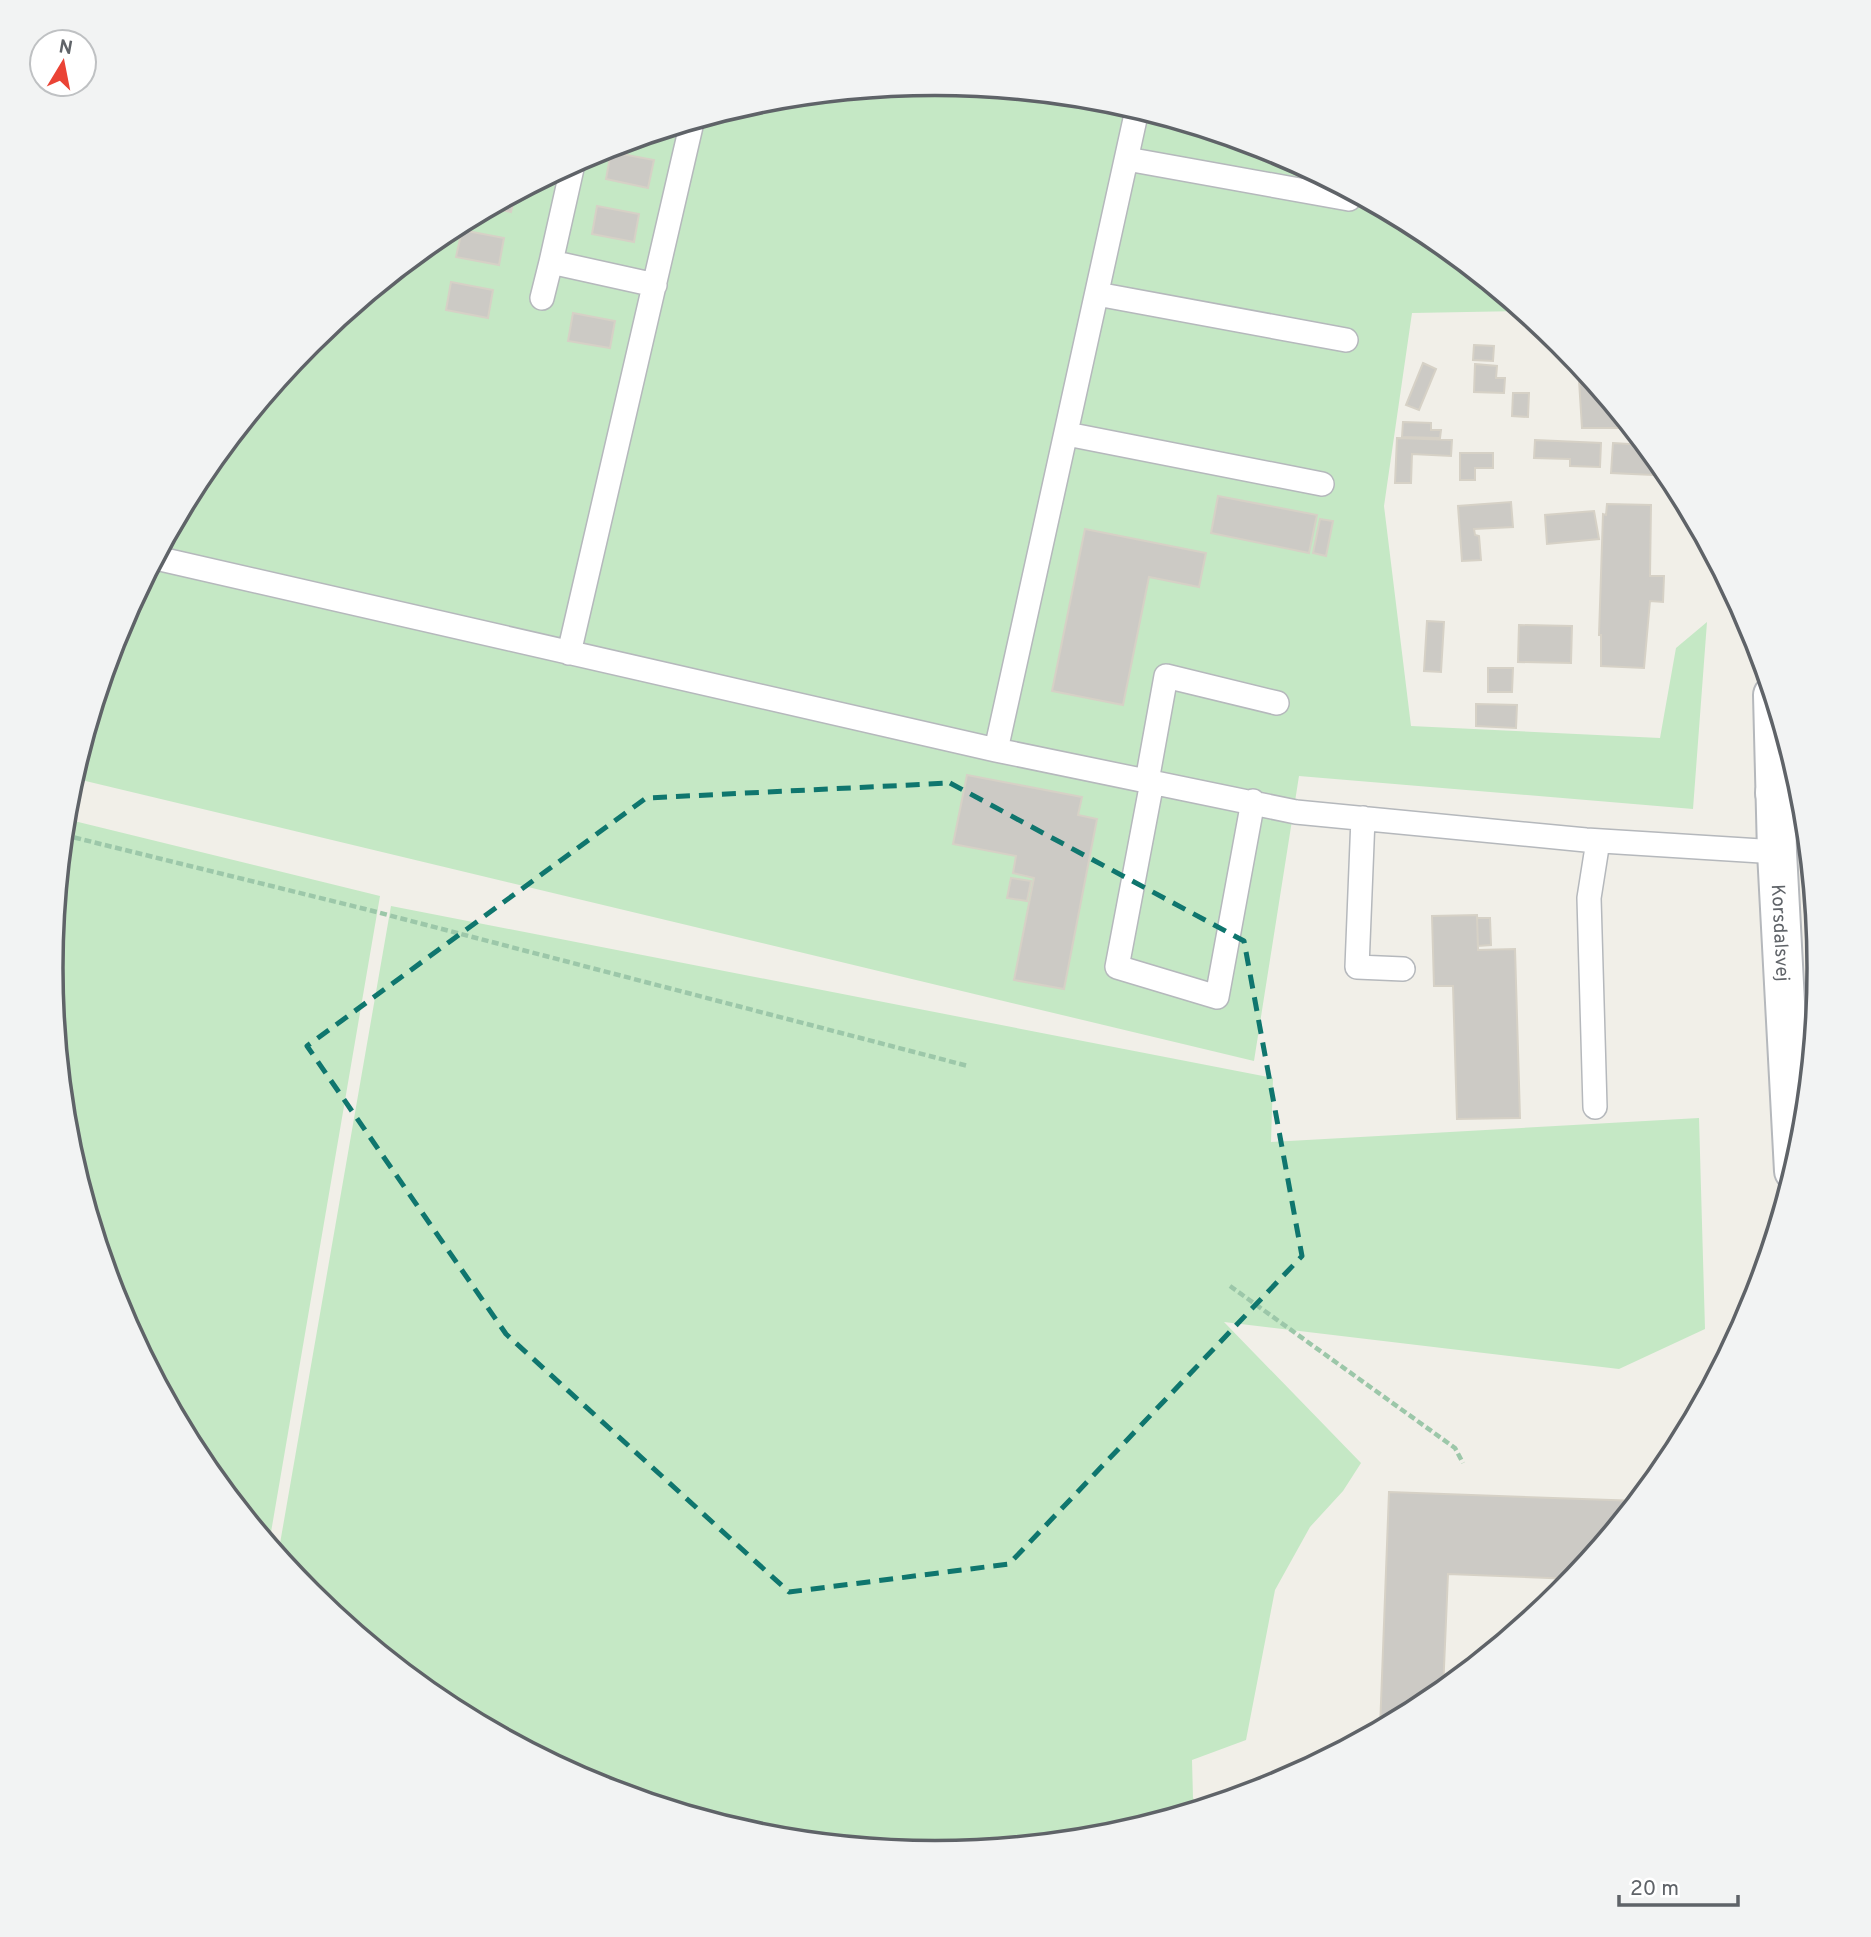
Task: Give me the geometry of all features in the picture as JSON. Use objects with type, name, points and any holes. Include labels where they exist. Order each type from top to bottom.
[{"type":"street","name":"Korsdalsvej","points":[[1789,793],[1777,852],[1797,1104]]},
{"type":"lane","points":[[996,750],[1135,120]]},
{"type":"lane","points":[[569,653],[690,132]]},
{"type":"lane","points":[[1127,159],[1344,198]]},
{"type":"lane","points":[[542,298],[570,177]]},
{"type":"lane","points":[[551,262],[655,285]]},
{"type":"lane","points":[[1097,294],[1346,340]]},
{"type":"lane","points":[[1067,434],[1322,484]]},
{"type":"lane","points":[[165,560],[996,750],[1296,812],[1598,841],[1777,852]]},
{"type":"lane","points":[[1253,801],[1217,997],[1118,967],[1166,677],[1277,703]]},
{"type":"lane","points":[[1363,818],[1357,967],[1403,969]]},
{"type":"lane","points":[[1595,1107],[1588,898],[1598,841]]},
{"type":"path","points":[[73,837],[365,909],[968,1066]]},
{"type":"path","points":[[1230,1286],[1455,1448],[1463,1463]]},
{"type":"highlighted area","points":[[950,783],[1244,941],[1302,1256],[1009,1564],[789,1592],[506,1334],[307,1046],[646,798]]},
{"type":"green space","points":[[936,96],[1049,103],[1106,113],[1216,142],[1269,162],[1372,213],[1467,276],[1509,311],[1412,313],[1384,506],[1411,726],[1660,738],[1676,648],[1707,622],[1693,809],[1299,776],[1254,1061],[84,781],[109,688],[129,635],[180,532],[243,437],[280,393],[360,313],[404,276],[499,213],[550,186],[655,142],[710,126],[822,103],[878,98]]},
{"type":"green space","points":[[76,821],[380,896],[271,1533],[243,1500],[210,1453],[153,1354],[109,1249],[93,1194],[70,1082],[65,1026],[65,911]]},
{"type":"green space","points":[[391,906],[1273,1078],[1271,1142],[1699,1118],[1705,1329],[1619,1369],[1224,1322],[1361,1463],[1343,1491],[1310,1527],[1275,1590],[1246,1740],[1192,1760],[1195,1801],[1106,1824],[1049,1834],[936,1841],[822,1834],[710,1811],[655,1795],[602,1775],[499,1724],[404,1661],[360,1624],[280,1544]]},
{"type":"building","points":[[623,154],[654,160],[648,188],[606,179],[610,159]]},
{"type":"building","points":[[597,206],[639,214],[634,242],[592,234]]},
{"type":"building","points":[[470,231],[504,238],[499,265],[456,257],[460,237]]},
{"type":"building","points":[[451,282],[493,290],[488,318],[446,310]]},
{"type":"building","points":[[573,313],[615,321],[610,348],[568,341]]},
{"type":"building","points":[[1474,345],[1494,346],[1493,361],[1473,360]]},
{"type":"building","points":[[1423,363],[1436,369],[1419,410],[1406,405]]},
{"type":"building","points":[[1475,364],[1497,366],[1496,378],[1505,378],[1504,393],[1474,392]]},
{"type":"building","points":[[1579,380],[1620,428],[1582,428]]},
{"type":"building","points":[[1513,393],[1529,393],[1528,417],[1512,416]]},
{"type":"building","points":[[1403,422],[1431,423],[1431,430],[1441,430],[1440,438],[1402,437]]},
{"type":"building","points":[[1397,438],[1452,440],[1451,456],[1412,454],[1411,483],[1395,483]]},
{"type":"building","points":[[1535,440],[1601,443],[1600,467],[1570,466],[1570,459],[1534,458]]},
{"type":"building","points":[[1613,443],[1633,444],[1653,475],[1611,473]]},
{"type":"building","points":[[1460,453],[1493,453],[1493,468],[1475,468],[1475,480],[1460,480]]},
{"type":"building","points":[[1218,496],[1317,515],[1309,553],[1211,533]]},
{"type":"building","points":[[1511,502],[1513,527],[1474,529],[1475,535],[1479,536],[1481,560],[1462,561],[1458,506]]},
{"type":"building","points":[[1607,504],[1651,505],[1650,576],[1664,576],[1663,602],[1650,601],[1644,668],[1601,666],[1599,635],[1603,514],[1606,515]]},
{"type":"building","points":[[1594,511],[1599,539],[1547,544],[1545,515]]},
{"type":"building","points":[[1320,519],[1333,521],[1326,556],[1313,553]]},
{"type":"building","points":[[1085,529],[1206,553],[1199,587],[1149,577],[1123,705],[1052,691]]},
{"type":"building","points":[[1427,621],[1444,622],[1441,672],[1424,671]]},
{"type":"building","points":[[1519,625],[1572,626],[1571,663],[1518,662]]},
{"type":"building","points":[[1488,668],[1513,668],[1512,692],[1488,692]]},
{"type":"building","points":[[1476,704],[1517,705],[1516,728],[1476,726]]},
{"type":"building","points":[[967,775],[1082,797],[1078,815],[1097,819],[1064,989],[1014,980],[1034,878],[1013,873],[1016,856],[953,844]]},
{"type":"building","points":[[1011,878],[1031,881],[1027,901],[1007,898]]},
{"type":"building","points":[[1477,915],[1478,950],[1515,949],[1520,1118],[1457,1119],[1453,986],[1434,986],[1432,916]]},
{"type":"building","points":[[1477,918],[1490,918],[1491,945],[1478,946]]},
{"type":"building","points":[[1389,1492],[1627,1501],[1558,1578],[1448,1574],[1444,1677],[1380,1719]]}]
